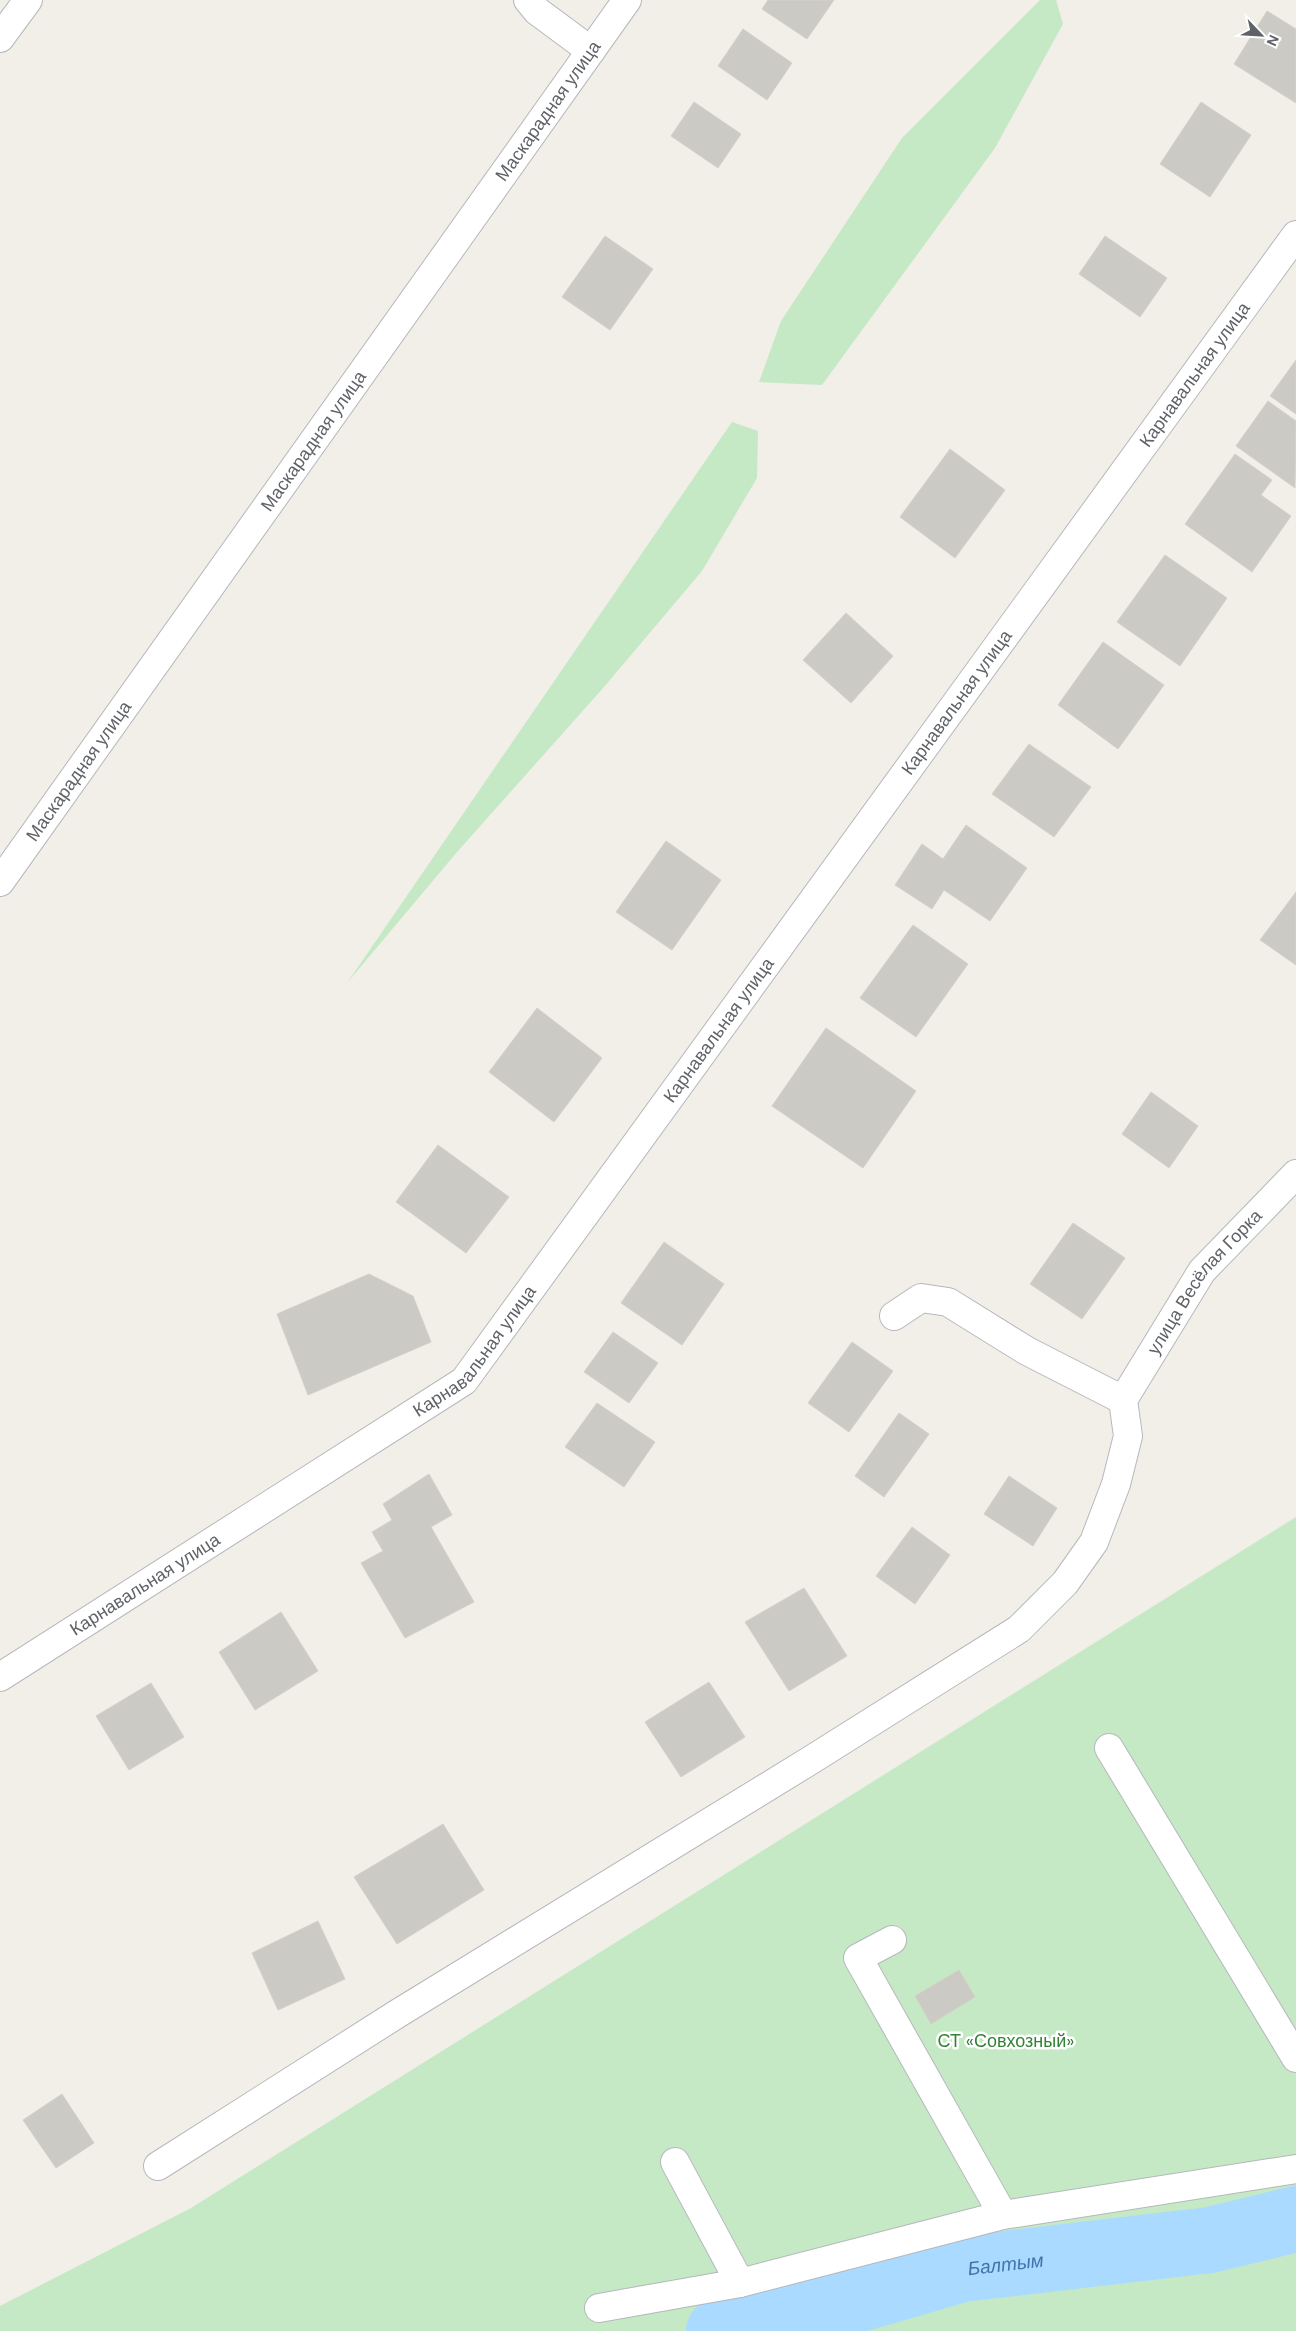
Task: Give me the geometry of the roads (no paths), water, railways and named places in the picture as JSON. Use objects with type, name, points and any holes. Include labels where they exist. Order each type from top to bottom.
[{"type":"street","points":[[0,38],[28,0]]},
{"type":"street","points":[[528,0],[537,11],[591,51]]},
{"type":"street","name":"Маскарадная улица","points":[[0,882],[627,0]]},
{"type":"street","name":"Карнавальная улица","points":[[0,1678],[464,1381],[1296,235]]},
{"type":"street","name":"улица Весёлая Горка","points":[[1123,1400],[1202,1271],[1296,1174]]},
{"type":"street","points":[[158,2166],[397,2014],[819,1755],[1019,1629],[1065,1583],[1094,1542],[1116,1484],[1128,1436],[1123,1400],[1027,1351],[948,1302],[920,1298],[894,1316]]},
{"type":"street","points":[[1108,1748],[1296,2058]]},
{"type":"street","points":[[892,1940],[858,1958],[1002,2215]]},
{"type":"street","points":[[675,2162],[740,2283]]},
{"type":"street","points":[[599,2308],[740,2283],[1002,2215],[1296,2170]]},
{"type":"waterway","name":"Балтым","points":[[719,2331],[791,2319],[962,2269],[1210,2240],[1296,2219]]},
{"type":"park label","name":"СТ «Совхозный»","points":[[1006,2041]]}]
